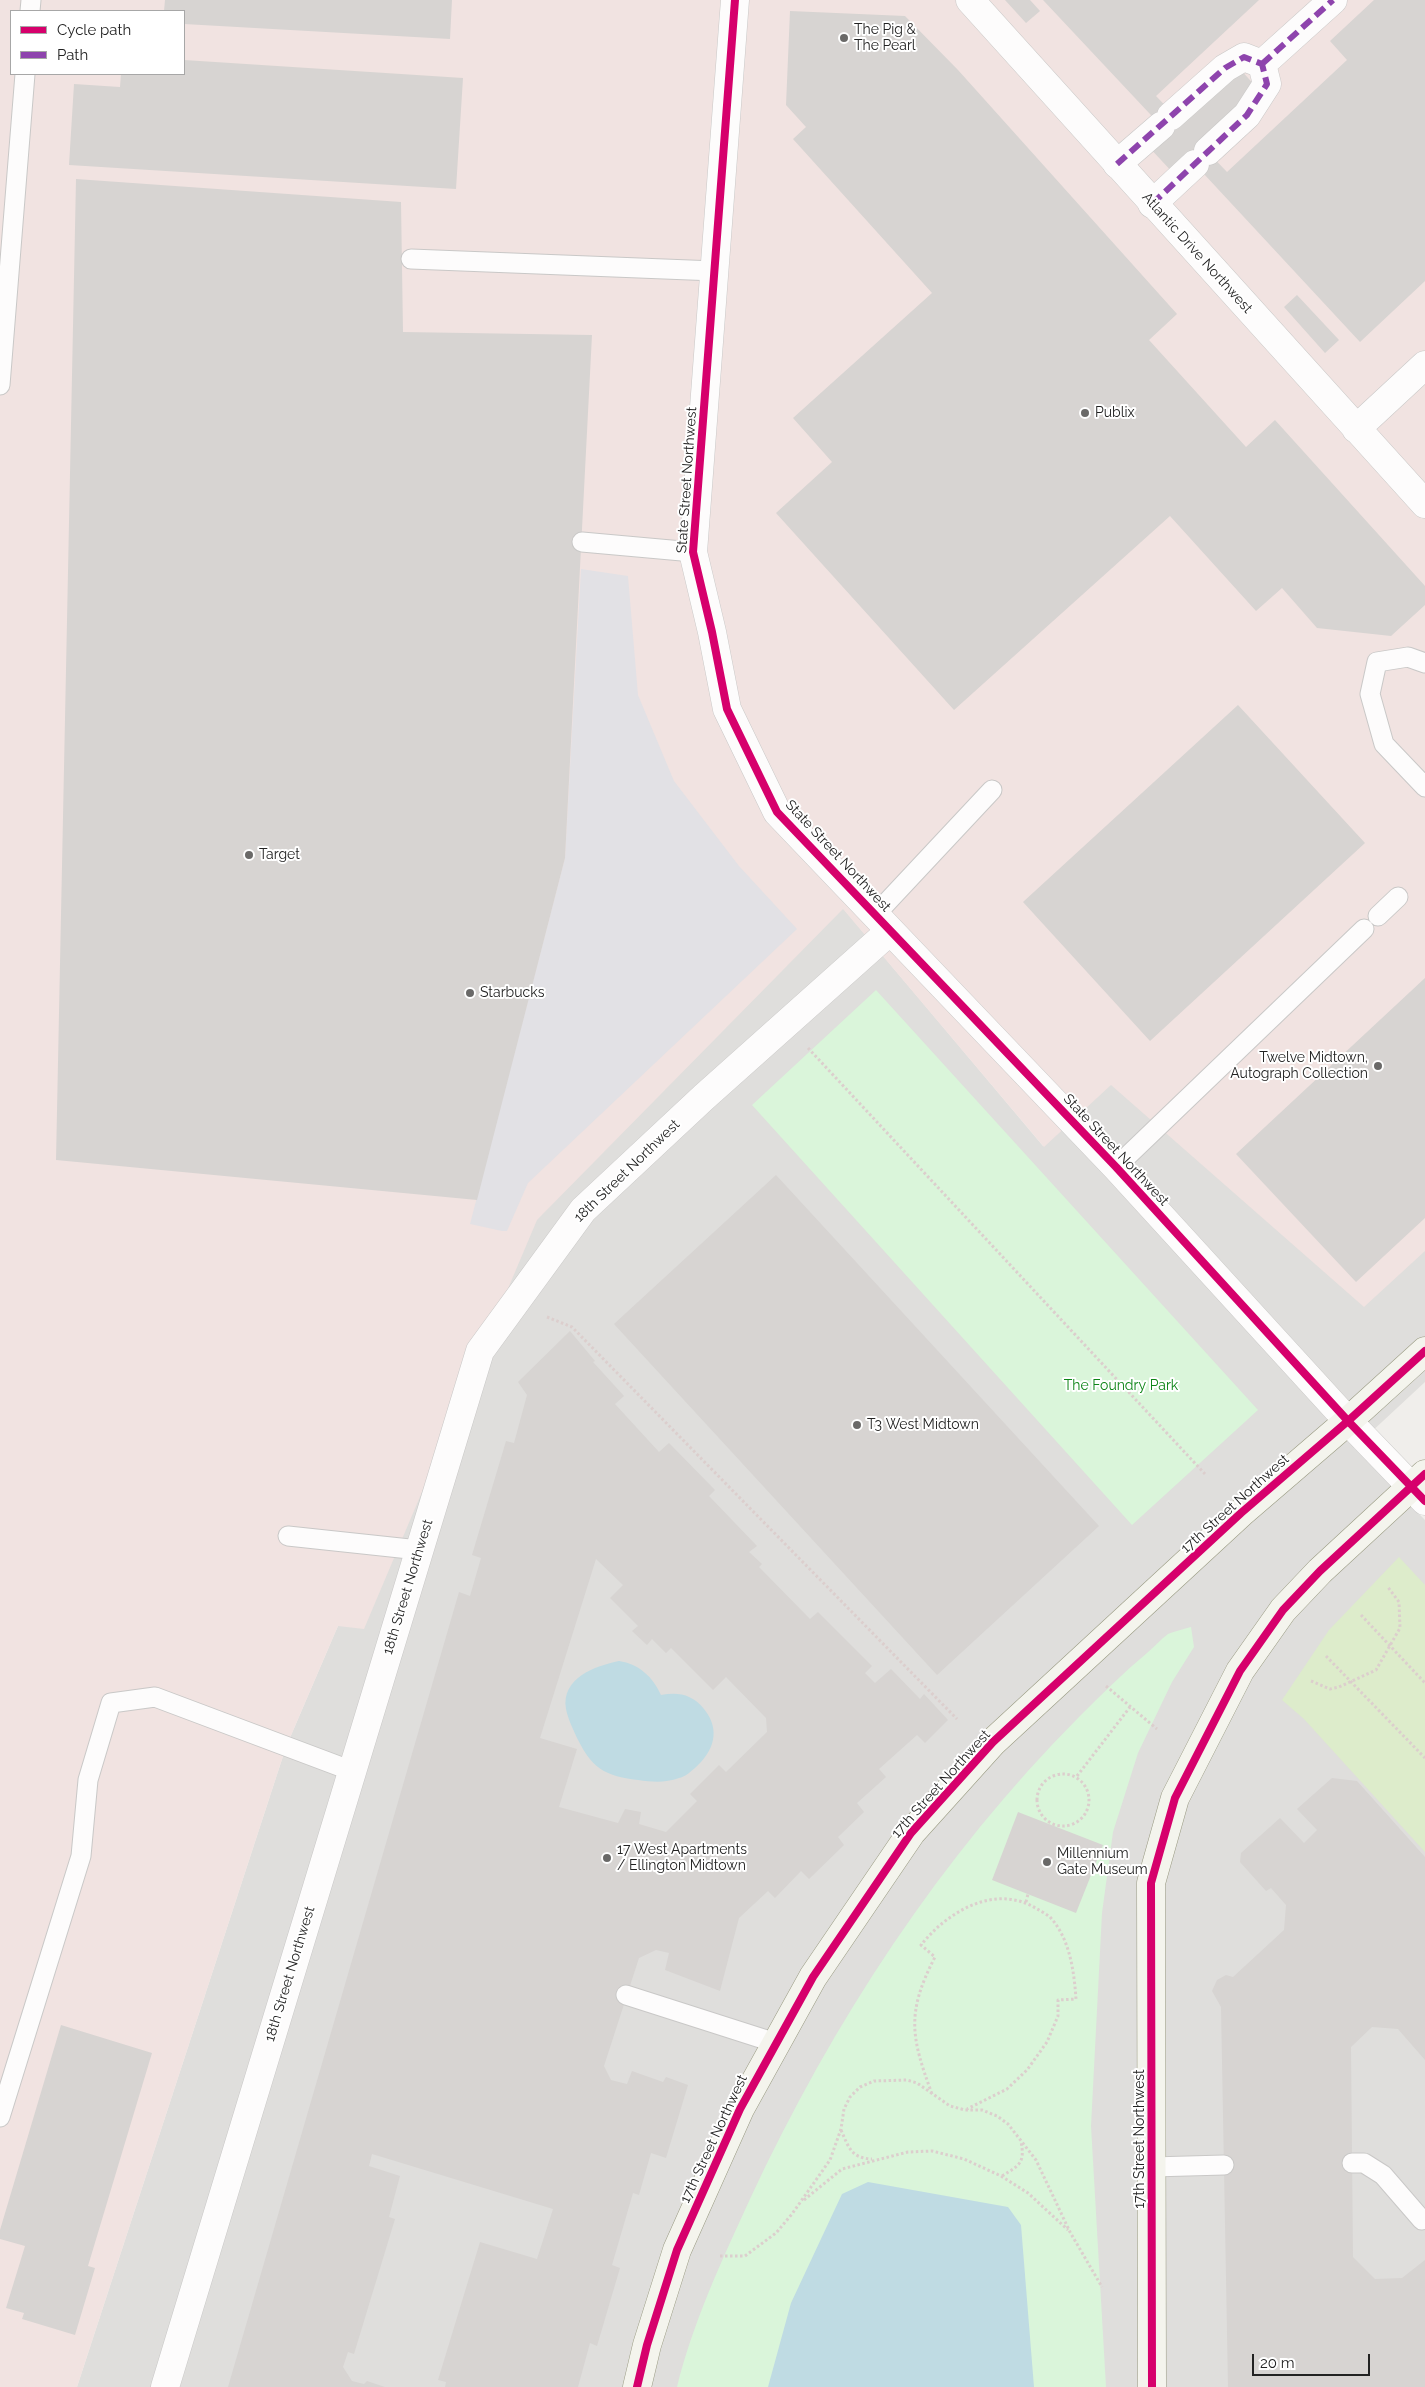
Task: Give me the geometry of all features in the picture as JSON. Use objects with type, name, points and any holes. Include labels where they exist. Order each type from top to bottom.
[{"type":"main road","name":"17th Street Northwest","points":[[637,2387],[646,2345],[677,2250],[740,2109],[813,1977],[910,1833],[993,1742],[1241,1514],[1348,1421],[1425,1350]]},
{"type":"main road","name":"17th Street Northwest","points":[[1152,2387],[1151,1883],[1175,1798],[1240,1671],[1283,1610],[1320,1571],[1420,1487]]},
{"type":"street","name":"State Street Northwest","points":[[734,0],[715,271],[692,552],[712,632],[727,709],[777,812],[1116,1167],[1348,1421],[1420,1487]]},
{"type":"street","name":"Atlantic Drive Northwest","points":[[970,0],[1152,204],[1425,504]]},
{"type":"street","points":[[1262,64],[1333,0]]},
{"type":"street","points":[[1117,164],[1225,68],[1244,57],[1262,64]]},
{"type":"street","points":[[1152,204],[1247,114],[1268,84],[1262,64]]},
{"type":"street","points":[[1356,429],[1425,365]]},
{"type":"street","name":"18th Street Northwest","points":[[165,2387],[480,1351],[583,1210],[786,1024],[883,923]]},
{"type":"lane","points":[[0,385],[25,75]]},
{"type":"lane","points":[[411,259],[715,271]]},
{"type":"lane","points":[[582,542],[692,552]]},
{"type":"lane","points":[[1425,663],[1408,656],[1377,662],[1370,694],[1384,744],[1425,787]]},
{"type":"lane","points":[[883,923],[992,790]]},
{"type":"lane","points":[[1116,1167],[1398,897]]},
{"type":"lane","points":[[288,1536],[419,1550]]},
{"type":"lane","points":[[0,2117],[81,1856],[88,1780],[111,1702],[155,1697],[352,1772]]},
{"type":"lane","points":[[626,1995],[776,2043]]},
{"type":"lane","points":[[1352,2163],[1364,2163],[1383,2175],[1422,2220]]},
{"type":"lane","points":[[1152,2167],[1224,2165]]},
{"type":"path","points":[[786,1024],[1205,1474]]},
{"type":"path","points":[[541,1315],[572,1327],[958,1719]]},
{"type":"path","points":[[1311,1681],[1330,1689],[1376,1670],[1400,1628],[1401,1609],[1395,1594],[1387,1586]]},
{"type":"path","points":[[1361,1615],[1425,1683]]},
{"type":"path","points":[[1326,1656],[1425,1758]]},
{"type":"path","points":[[1106,1686],[1157,1729]]},
{"type":"path","points":[[1076,1776],[1130,1707]]},
{"type":"path","points":[[1062,1773],[1076,1776],[1086,1786],[1090,1799],[1087,1812],[1078,1822],[1065,1827],[1052,1826],[1041,1815],[1036,1802],[1040,1787],[1049,1777],[1062,1773]]},
{"type":"path","points":[[1026,1902],[1028,1894]]},
{"type":"path","points":[[932,2095],[921,2064],[914,2031],[916,2002],[935,1958],[921,1945],[943,1921],[957,1912],[978,1903],[1000,1898],[1026,1902],[1050,1917],[1063,1938],[1074,1970],[1076,1999],[1058,2000],[1058,2016],[1047,2042],[1027,2070],[1007,2089],[965,2110]]},
{"type":"path","points":[[720,2256],[745,2256],[762,2245],[776,2233],[802,2202],[830,2160],[841,2129],[844,2110],[850,2097],[860,2087],[874,2081],[907,2080],[917,2083],[950,2106],[965,2110],[982,2110],[997,2116],[1008,2124],[1036,2160],[1070,2232],[1102,2288]]},
{"type":"path","points":[[841,2129],[853,2153],[860,2159],[875,2159]]},
{"type":"path","points":[[1001,2176],[1018,2166],[1024,2155],[1021,2140]]},
{"type":"path","points":[[802,2202],[842,2169],[908,2152],[932,2151],[964,2160],[1001,2176],[1028,2193],[1070,2232]]},
{"type":"shaded area","points":[[0,0],[1425,0],[1425,1251],[1364,1307],[1111,1085],[1044,1147],[843,909],[537,1220],[364,1629],[338,1626],[286,1747],[77,2387],[0,2387]]},
{"type":"shaded area","points":[[581,569],[628,576],[638,695],[674,781],[739,866],[797,929],[528,1183],[507,1231],[502,1231],[470,1224],[565,858]]},
{"type":"shaded area","points":[[1425,792],[1425,1382],[1354,1448],[1425,1520],[1425,2387],[77,2387],[286,1747],[528,1183],[833,896],[1043,1146]]},
{"type":"green space","name":"The Foundry Park","points":[[876,990],[1258,1410],[1132,1525],[752,1105]]},
{"type":"green space","points":[[1399,1557],[1425,1585],[1425,1852],[1304,1719],[1282,1700],[1329,1630]]},
{"type":"green space","points":[[1191,1627],[1194,1647],[1172,1682],[1138,1753],[1113,1832],[1102,1913],[1091,2126],[1106,2387],[677,2387],[691,2339],[709,2292],[750,2199],[782,2133],[854,2005],[894,1944],[936,1884],[981,1826],[1028,1771],[1079,1717],[1163,1638],[1168,1634]]},
{"type":"water","points":[[619,1661],[633,1665],[644,1672],[654,1683],[661,1695],[679,1694],[695,1700],[709,1717],[714,1732],[711,1747],[702,1761],[685,1775],[674,1780],[659,1782],[616,1776],[600,1769],[588,1757],[577,1738],[566,1709],[566,1698],[569,1689],[574,1682],[590,1670]]},
{"type":"water","points":[[868,2182],[1008,2207],[1021,2225],[1034,2387],[768,2387],[791,2303],[842,2194]]},
{"type":"building","points":[[165,0],[452,0],[450,39],[185,24],[185,10],[164,10]]},
{"type":"building","points":[[1005,0],[1030,0],[1040,11],[1026,23]]},
{"type":"building","points":[[1043,0],[1259,0],[1156,96],[1180,121],[1238,67],[1259,90],[1201,145],[1227,172],[1347,60],[1330,41],[1374,0],[1425,0],[1425,281],[1360,342],[1191,160],[1175,175],[1147,145],[1165,130]]},
{"type":"building","points":[[790,11],[905,16],[958,70],[1177,314],[1149,340],[1246,447],[1275,420],[1425,586],[1425,605],[1391,636],[1317,628],[1282,588],[1256,611],[1170,516],[954,710],[776,513],[832,462],[793,418],[932,293],[793,139],[806,127],[786,105]]},
{"type":"building","points":[[185,60],[463,78],[456,189],[69,165],[74,84],[120,87],[121,75],[185,75]]},
{"type":"building","points":[[76,179],[401,202],[403,332],[592,335],[565,858],[477,1200],[56,1160]]},
{"type":"building","points":[[1297,295],[1339,340],[1325,353],[1284,307]]},
{"type":"building","points":[[1238,705],[1365,843],[1150,1041],[1023,902]]},
{"type":"building","name":"Twelve Midtown, Autograph Collection","points":[[1425,978],[1425,1218],[1356,1282],[1236,1154]]},
{"type":"building","name":"T3 West Midtown","points":[[776,1175],[1099,1526],[937,1675],[614,1324]]},
{"type":"building","name":"17 West Apartments / Ellington Midtown","points":[[570,1331],[595,1361],[593,1362],[624,1396],[615,1404],[659,1452],[669,1443],[715,1490],[709,1496],[757,1546],[749,1552],[762,1564],[759,1567],[810,1619],[818,1612],[872,1666],[865,1673],[875,1683],[891,1669],[920,1699],[924,1694],[948,1720],[925,1743],[917,1735],[879,1769],[886,1777],[857,1803],[864,1812],[838,1837],[844,1845],[809,1879],[801,1871],[775,1898],[768,1891],[739,1918],[720,1991],[665,1970],[669,1953],[656,1950],[639,1958],[604,2066],[611,2080],[627,2084],[632,2071],[663,2082],[666,2077],[688,2085],[666,2158],[651,2153],[639,2195],[633,2193],[612,2265],[620,2268],[597,2346],[590,2343],[578,2387],[445,2387],[446,2382],[438,2380],[480,2242],[537,2259],[553,2209],[372,2154],[369,2166],[400,2176],[389,2217],[395,2219],[354,2354],[348,2352],[343,2367],[352,2381],[364,2384],[367,2381],[385,2387],[228,2387],[459,1592],[470,1596],[481,1558],[472,1555],[506,1441],[514,1443],[527,1395],[518,1382]],"holes":[[[596,1559],[623,1585],[610,1598],[638,1626],[632,1631],[647,1645],[652,1639],[666,1653],[671,1648],[713,1690],[726,1677],[766,1718],[767,1732],[726,1772],[719,1765],[690,1794],[697,1801],[666,1832],[639,1824],[641,1812],[625,1809],[618,1823],[559,1807],[577,1749],[540,1738]]]},
{"type":"building","points":[[1332,1778],[1357,1781],[1425,1857],[1425,2060],[1398,2029],[1372,2027],[1351,2047],[1353,2257],[1375,2279],[1402,2278],[1425,2260],[1425,2387],[1228,2387],[1221,2007],[1212,1991],[1217,1980],[1226,1975],[1233,1977],[1284,1930],[1286,1905],[1271,1888],[1266,1891],[1240,1862],[1241,1853],[1280,1818],[1304,1843],[1317,1830],[1297,1809]]},
{"type":"building","name":"Millennium Gate Museum","points":[[1018,1812],[1103,1845],[1076,1913],[992,1880]]},
{"type":"building","points":[[61,2025],[152,2053],[88,2266],[95,2268],[75,2335],[22,2319],[24,2313],[6,2308],[25,2246],[0,2239],[0,2230]]},
{"type":"marked path","points":[[1262,64],[1333,0]]},
{"type":"marked path","points":[[1117,164],[1225,68],[1244,57],[1262,64]]},
{"type":"marked path","points":[[1152,204],[1247,115],[1267,84],[1262,64]]},
{"type":"cycle path","points":[[735,0],[693,552],[712,632],[727,709],[777,812],[1116,1167],[1348,1421],[1425,1501]]},
{"type":"cycle path","points":[[637,2387],[647,2345],[677,2250],[740,2109],[813,1977],[911,1833],[993,1742],[1241,1513],[1348,1421],[1425,1351]]},
{"type":"cycle path","points":[[1152,2387],[1151,1883],[1175,1798],[1240,1671],[1283,1610],[1320,1571],[1425,1474]]},
{"type":"place","name":"The Pig & The Pearl","points":[[844,38]]},
{"type":"place","name":"Publix","points":[[1085,413]]},
{"type":"place","name":"Target","points":[[249,855]]},
{"type":"place","name":"Starbucks","points":[[470,993]]},
{"type":"place","name":"Twelve Midtown, Autograph Collection","points":[[1378,1066]]},
{"type":"place","name":"T3 West Midtown","points":[[857,1425]]},
{"type":"place","name":"17 West Apartments / Ellington Midtown","points":[[607,1858]]},
{"type":"place","name":"Millennium Gate Museum","points":[[1047,1862]]}]
